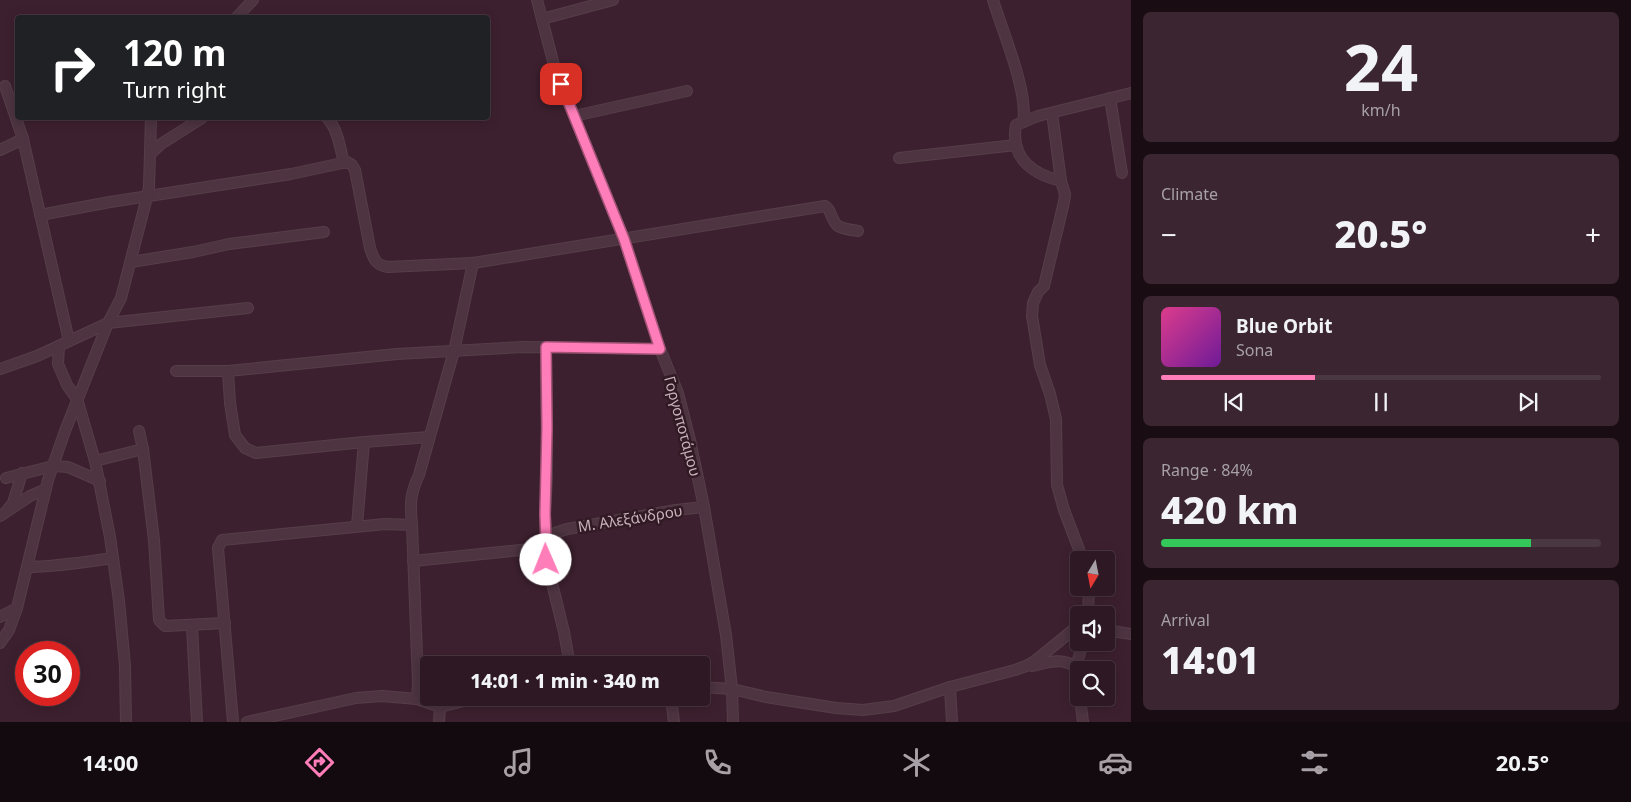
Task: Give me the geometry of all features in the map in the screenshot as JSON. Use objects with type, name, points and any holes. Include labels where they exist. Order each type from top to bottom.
[{"type":"street","points":[[239,15],[254,0]]},
{"type":"street","name":"Γοργοποτάμου","points":[[537,0],[555,68],[624,239],[660,349],[678,393],[704,507],[726,635],[732,689],[733,722]]},
{"type":"street","points":[[542,19],[613,0]]},
{"type":"street","points":[[992,0],[1019,86],[1023,107],[1023,122]]},
{"type":"street","points":[[6,86],[15,114]]},
{"type":"street","points":[[574,116],[687,92]]},
{"type":"street","points":[[1061,182],[1030,168],[1021,157],[1016,145],[1016,125],[1052,113],[1131,93]]},
{"type":"street","points":[[1110,98],[1125,169]]},
{"type":"street","points":[[1052,113],[1061,182],[1065,194],[1062,216],[1044,286],[1038,292],[1033,302],[1032,316],[1040,365],[1056,419],[1057,485],[1080,551]]},
{"type":"street","points":[[17,120],[23,139],[69,341]]},
{"type":"street","points":[[0,643],[9,630],[17,608],[52,466],[108,323],[121,298],[147,197],[151,120]]},
{"type":"street","points":[[150,154],[161,144],[199,120]]},
{"type":"street","points":[[328,120],[336,134],[344,163]]},
{"type":"street","points":[[0,150],[23,139]]},
{"type":"street","points":[[899,158],[1016,145]]},
{"type":"street","points":[[40,215],[110,202],[291,174],[347,162],[355,170],[370,248],[374,259],[380,265],[388,267],[473,263],[825,206],[828,208],[837,226],[858,231]]},
{"type":"street","points":[[131,262],[229,244],[324,232]]},
{"type":"street","points":[[417,699],[418,683],[410,505],[454,351],[473,263]]},
{"type":"street","points":[[0,369],[37,356],[108,323],[248,308]]},
{"type":"street","points":[[59,346],[58,364],[67,385],[77,399],[100,481],[113,558],[125,666],[126,722]]},
{"type":"street","points":[[176,372],[228,371],[397,354],[523,347],[660,349]]},
{"type":"street","points":[[546,347],[547,440],[544,541],[568,656]]},
{"type":"street","points":[[228,371],[235,436],[245,448],[256,453],[429,437]]},
{"type":"street","points":[[139,431],[143,449],[154,540],[159,620],[165,626],[225,623]]},
{"type":"street","points":[[357,526],[364,442]]},
{"type":"street","points":[[95,461],[143,449]]},
{"type":"street","points":[[6,478],[52,466],[68,467],[100,481]]},
{"type":"street","points":[[4,513],[13,503],[22,473]]},
{"type":"street","points":[[4,513],[46,489]]},
{"type":"street","name":"Μ. Αλεξάνδρου","points":[[413,561],[530,549],[555,533],[567,529],[667,511],[704,507]]},
{"type":"street","points":[[233,722],[218,548],[222,540],[357,526],[412,525]]},
{"type":"street","points":[[27,567],[74,564],[113,558]]},
{"type":"street","points":[[0,617],[17,608]]},
{"type":"street","points":[[192,626],[197,722]]},
{"type":"street","points":[[1115,631],[1131,634]]},
{"type":"street","points":[[1015,670],[1035,661],[1070,632]]},
{"type":"street","points":[[710,688],[732,689],[836,708],[863,710],[894,706],[950,687],[1052,661],[1070,662]]},
{"type":"street","points":[[950,687],[952,722]]},
{"type":"street","points":[[247,722],[356,698],[382,696],[417,699],[440,707],[444,706]]},
{"type":"street","points":[[672,706],[674,722]]},
{"type":"street","points":[[1081,706],[1083,722]]},
{"type":"street","points":[[439,722],[440,707]]},
{"type":"route","points":[[546,560],[542,543],[546,540],[546,347],[660,349],[624,239],[561,84]]}]
